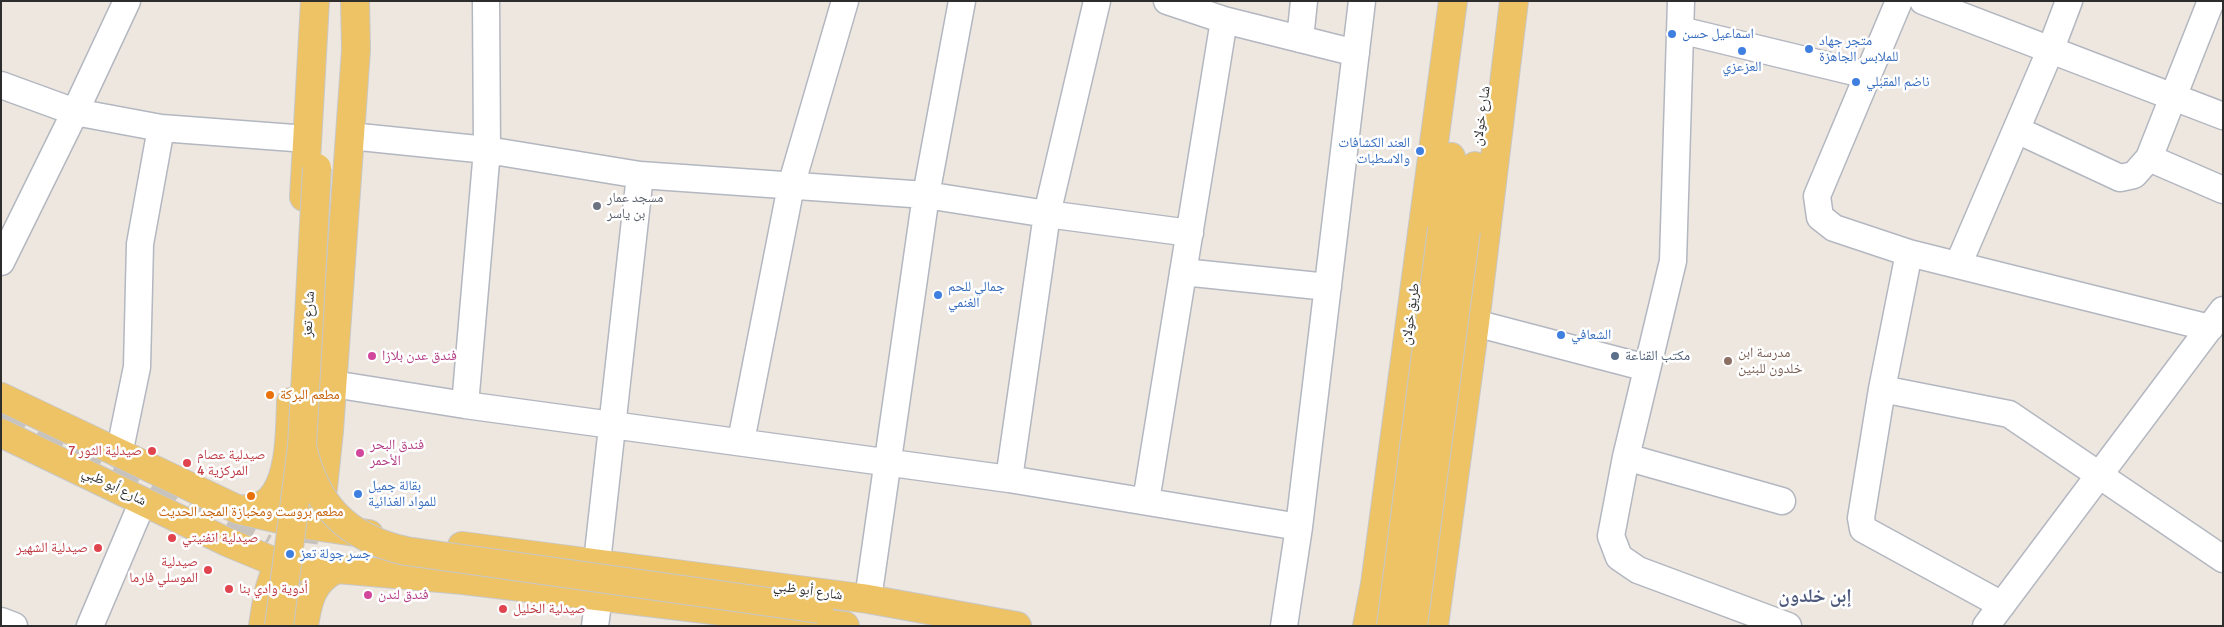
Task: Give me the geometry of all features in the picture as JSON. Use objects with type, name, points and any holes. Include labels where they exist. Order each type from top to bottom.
[{"type":"main road","points":[[315,1],[307,139],[296,436],[293,439],[298,444],[310,448],[322,443],[329,431]]},
{"type":"main road","name":"شارع تعز","points":[[326,169],[329,1]]},
{"type":"main road","name":"شارع تعز","points":[[279,626],[296,436],[326,169],[348,1]]},
{"type":"main road","points":[[263,626],[271,581],[280,564],[301,542],[319,527],[320,501],[325,474],[333,384],[356,50],[355,1]]},
{"type":"main road","name":"طريق خولان","points":[[1366,626],[1375,584],[1453,1]]},
{"type":"main road","name":"شارع خولان","points":[[1454,230],[1469,1]]},
{"type":"main road","name":"شارع خولان","points":[[1454,230],[1498,1]]},
{"type":"main road","points":[[1434,626],[1475,323],[1514,1]]},
{"type":"main road","points":[[1413,626],[1454,230]]},
{"type":"main road","name":"طريق خولان","points":[[1391,626],[1454,230]]},
{"type":"main road","points":[[1,397],[176,481],[182,490],[183,500],[176,509],[154,506]]},
{"type":"main road","name":"شارع أبو ظبي","points":[[1,433],[239,547]]},
{"type":"main road","points":[[239,510],[254,508],[266,503],[277,490],[283,476],[287,456],[296,436]]},
{"type":"main road","points":[[296,436],[311,478],[328,507],[343,523],[364,538],[385,546],[406,552],[820,609],[853,626]]},
{"type":"main road","points":[[325,474],[330,493],[342,510],[375,535]]},
{"type":"main road","name":"شارع أبو ظبي","points":[[176,481],[239,510],[319,527],[868,599],[1018,626]]},
{"type":"main road","points":[[239,547],[283,544],[319,527]]},
{"type":"main road","points":[[463,580],[452,575],[448,570],[447,559],[453,549],[464,546]]},
{"type":"main road","points":[[239,547],[280,564],[298,567],[337,568],[463,580],[845,626]]},
{"type":"main road","points":[[239,547],[268,594]]},
{"type":"main road","points":[[304,626],[312,591],[319,581],[337,568]]},
{"type":"main road","points":[[1375,584],[1438,595]]},
{"type":"street","points":[[1,262],[127,1]]},
{"type":"street","points":[[465,405],[487,150],[486,1]]},
{"type":"street","points":[[741,441],[791,186],[845,1]]},
{"type":"street","points":[[868,599],[926,195],[962,1]]},
{"type":"street","points":[[1009,479],[1047,214],[1097,1]]},
{"type":"street","points":[[1167,1],[1224,20],[1356,53]]},
{"type":"street","points":[[1300,39],[1304,1]]},
{"type":"street","points":[[1284,626],[1299,527],[1362,1]]},
{"type":"street","points":[[1680,1],[1673,261],[1626,457],[1611,536],[1619,557],[1638,570],[1788,626]]},
{"type":"street","points":[[1899,1],[1817,196],[1820,216],[1834,228],[1909,253],[2216,319],[1986,626]]},
{"type":"street","points":[[1923,1],[2223,116]]},
{"type":"street","points":[[1958,265],[2017,130],[2069,1]]},
{"type":"street","points":[[2017,130],[2120,178],[2134,175],[2149,158],[2211,1]]},
{"type":"street","points":[[1146,501],[1224,20]]},
{"type":"street","points":[[1680,30],[1867,75]]},
{"type":"street","points":[[1,85],[75,112],[161,128],[307,139]]},
{"type":"street","points":[[119,454],[137,366],[140,244],[161,128]]},
{"type":"street","points":[[350,136],[487,150],[640,175],[926,195],[1047,214],[1190,233]]},
{"type":"street","points":[[2149,158],[2223,190]]},
{"type":"street","points":[[597,562],[640,175]]},
{"type":"street","points":[[1909,253],[1882,388],[1861,518],[1863,529],[2002,605]]},
{"type":"street","points":[[1183,272],[1328,287]]},
{"type":"street","points":[[1475,323],[1647,368]]},
{"type":"street","points":[[333,384],[465,405],[741,441],[1009,479],[1299,527]]},
{"type":"street","points":[[1882,388],[2009,414],[2223,559]]},
{"type":"street","points":[[1626,457],[1782,501]]},
{"type":"street","points":[[90,626],[154,506]]},
{"type":"street","points":[[595,626],[599,596]]},
{"type":"street","points":[[1,621],[14,626]]},
{"type":"tunnel","points":[[1,412],[165,494],[265,548]]},
{"type":"tunnel","points":[[293,626],[309,501]]},
{"type":"place","name":"اسماعيل حسن","points":[[1672,34]]},
{"type":"place","name":"متجر جهاد للملابس الجاهزة","points":[[1809,49]]},
{"type":"place","name":"العزعزي","points":[[1742,51]]},
{"type":"place","name":"ناضم المقبلي","points":[[1856,82]]},
{"type":"place","name":"العند الكشافات والاسطبات","points":[[1420,151]]},
{"type":"place","name":"مسجد عمار بن ياسر","points":[[597,206]]},
{"type":"place","name":"جمالي للحم الغنمي","points":[[938,295]]},
{"type":"place","name":"الشعافي","points":[[1561,335]]},
{"type":"place","name":"فندق عدن بلازا","points":[[372,356]]},
{"type":"place","name":"مكتب القناعة","points":[[1615,356]]},
{"type":"place","name":"مدرسة ابن خلدون للبنين","points":[[1728,361]]},
{"type":"place","name":"مطعم البركة","points":[[270,395]]},
{"type":"place","name":"صيدلية الثور 7","points":[[152,451]]},
{"type":"place","name":"فندق البحر الأحمر","points":[[360,453]]},
{"type":"place","name":"صيدلية عصام المركزية 4","points":[[187,463]]},
{"type":"place","name":"بقالة جميل للمواد الغذائية","points":[[358,494]]},
{"type":"place","name":"مطعم بروست ومخبازة المجد الحديث","points":[[251,496]]},
{"type":"place","name":"صيدلية انفنيتي","points":[[172,538]]},
{"type":"place","name":"صيدلية الشهير","points":[[98,548]]},
{"type":"place","name":"جسر جولة تعز","points":[[290,554]]},
{"type":"place","name":"صيدلية الموسلي فارما","points":[[208,570]]},
{"type":"place","name":"أدوية وادي بنا","points":[[229,589]]},
{"type":"place","name":"فندق لندن","points":[[368,595]]},
{"type":"place","name":"صيدلية الخليل","points":[[503,609]]},
{"type":"district","name":"إبن خلدون","points":[[1815,597]]}]
